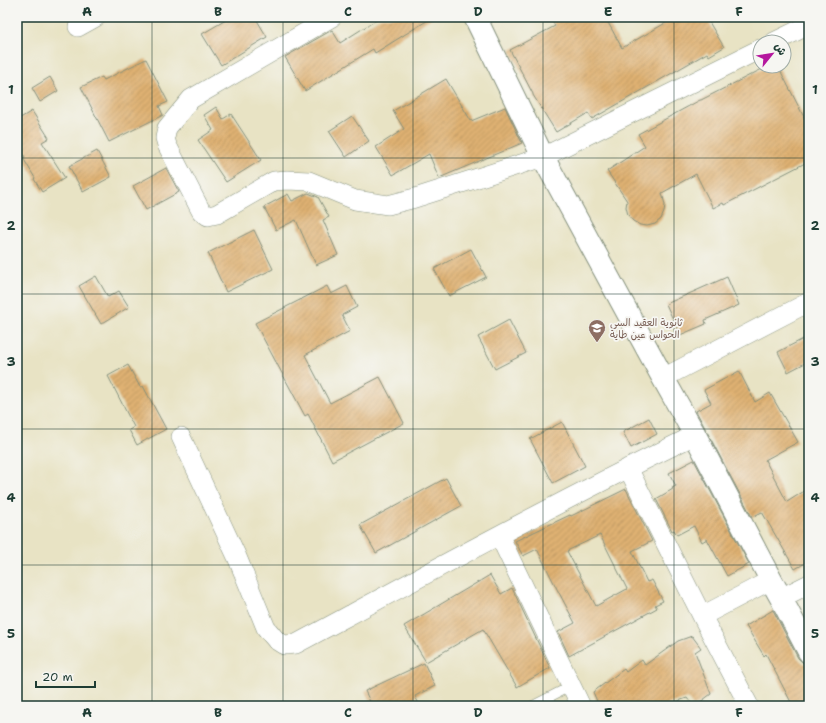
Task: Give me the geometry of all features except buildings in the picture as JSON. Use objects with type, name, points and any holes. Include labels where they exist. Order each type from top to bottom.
[{"type":"main road","points":[[475,17],[543,157],[695,435],[809,652]]},
{"type":"street","points":[[78,27],[96,17]]},
{"type":"street","points":[[332,17],[191,99],[168,128],[166,138],[167,145],[201,211],[208,216],[217,214],[274,181],[309,181],[355,200],[388,205],[415,198],[543,157],[752,53]]},
{"type":"street","points":[[790,34],[809,25]]},
{"type":"street","points":[[663,378],[809,302]]},
{"type":"street","points":[[181,437],[237,557],[266,628],[276,640],[284,645],[296,644],[499,535],[695,435]]},
{"type":"street","points":[[628,468],[749,706]]},
{"type":"street","points":[[499,535],[581,706]]},
{"type":"street","points":[[702,616],[776,589],[809,584]]},
{"type":"lane","points":[[532,706],[571,686]]},
{"type":"place","name":"ثانوية العقيد السي الحواس عين طاية","points":[[597,343]]}]
